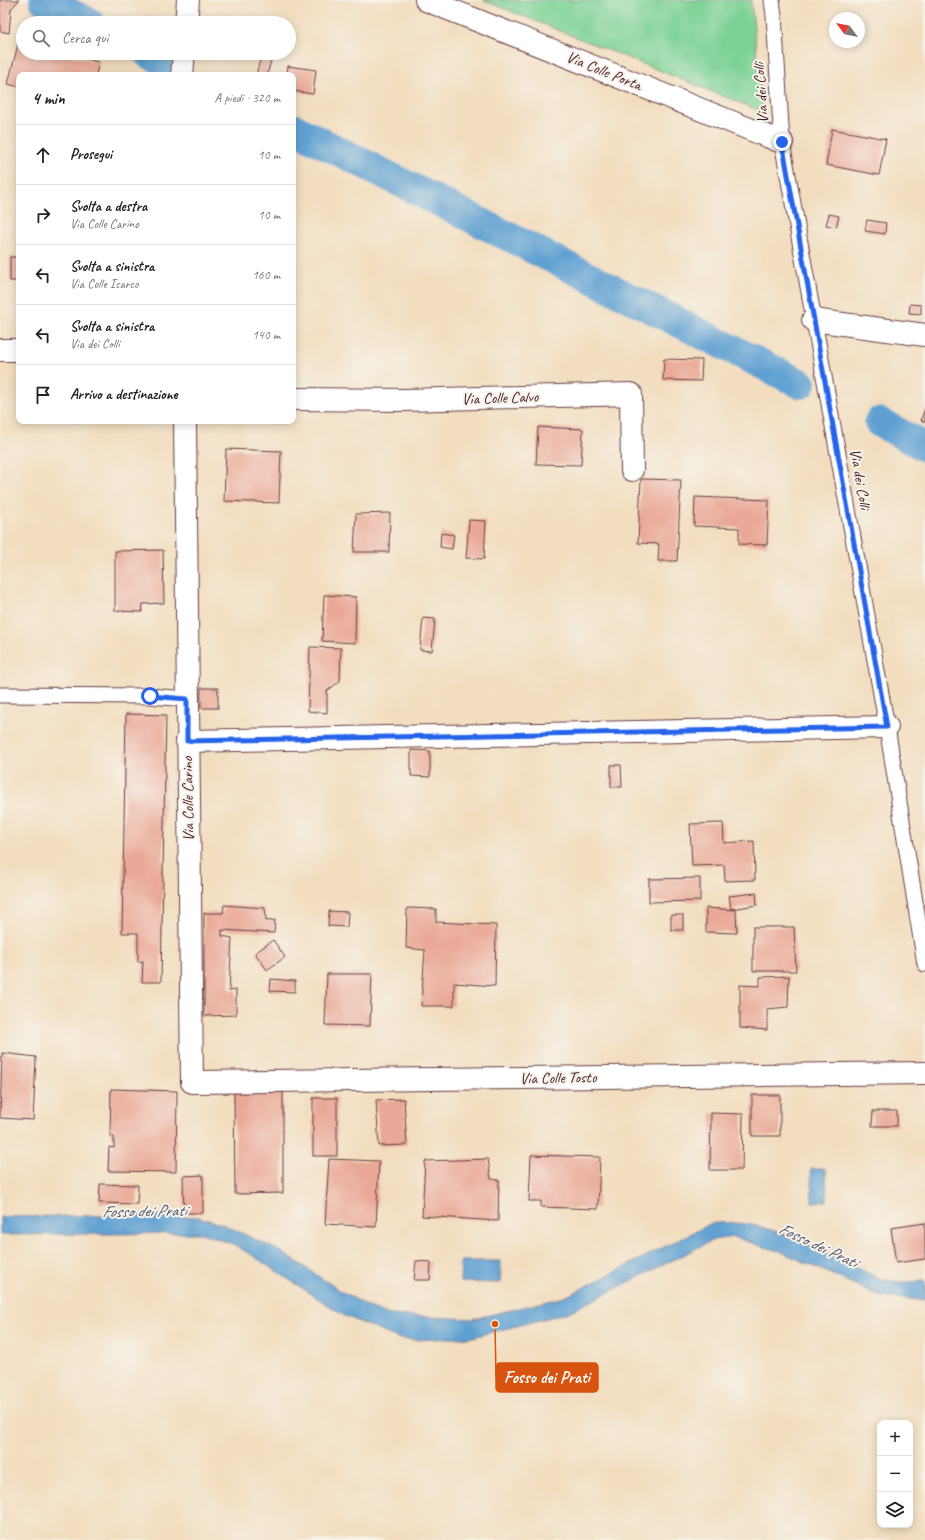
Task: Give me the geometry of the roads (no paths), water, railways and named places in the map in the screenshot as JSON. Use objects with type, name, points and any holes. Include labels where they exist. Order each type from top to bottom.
[{"type":"street","points":[[187,16],[188,0]]},
{"type":"street","name":"Via Colle Porta","points":[[426,0],[782,142]]},
{"type":"street","points":[[182,72],[183,60]]},
{"type":"street","points":[[813,320],[925,335]]},
{"type":"street","points":[[0,350],[16,350]]},
{"type":"street","name":"Via Colle Calvo","points":[[296,399],[405,400],[631,394],[632,470]]},
{"type":"street","name":"Via Colle Carino","points":[[185,424],[187,741],[192,1082]]},
{"type":"street","points":[[187,741],[887,727]]},
{"type":"street","name":"Via Colle Tosto","points":[[192,1082],[925,1073]]},
{"type":"lane","name":"Via dei Colli","points":[[772,0],[782,142],[887,727],[925,964]]},
{"type":"lane","points":[[0,695],[150,696],[187,699]]},
{"type":"water","points":[[811,1169],[826,1169],[827,1201],[812,1202]]},
{"type":"water","points":[[145,1215],[198,1217],[222,1224],[282,1252],[339,1290],[369,1307],[390,1315],[473,1319],[565,1297],[710,1224],[728,1223],[746,1224],[781,1233],[882,1279],[899,1282],[925,1281],[925,1300],[882,1297],[784,1253],[733,1237],[713,1240],[567,1313],[473,1337],[417,1340],[397,1338],[343,1315],[233,1244],[201,1233],[0,1235],[0,1217]]},
{"type":"water","points":[[461,1261],[501,1261],[500,1283],[460,1282]]},
{"type":"waterway","points":[[44,0],[76,16]]},
{"type":"waterway","points":[[162,60],[170,64]]},
{"type":"waterway","points":[[296,130],[801,384]]},
{"type":"waterway","points":[[879,422],[925,447]]},
{"type":"place","name":"Fosso dei Prati","points":[[495,1324]]}]
